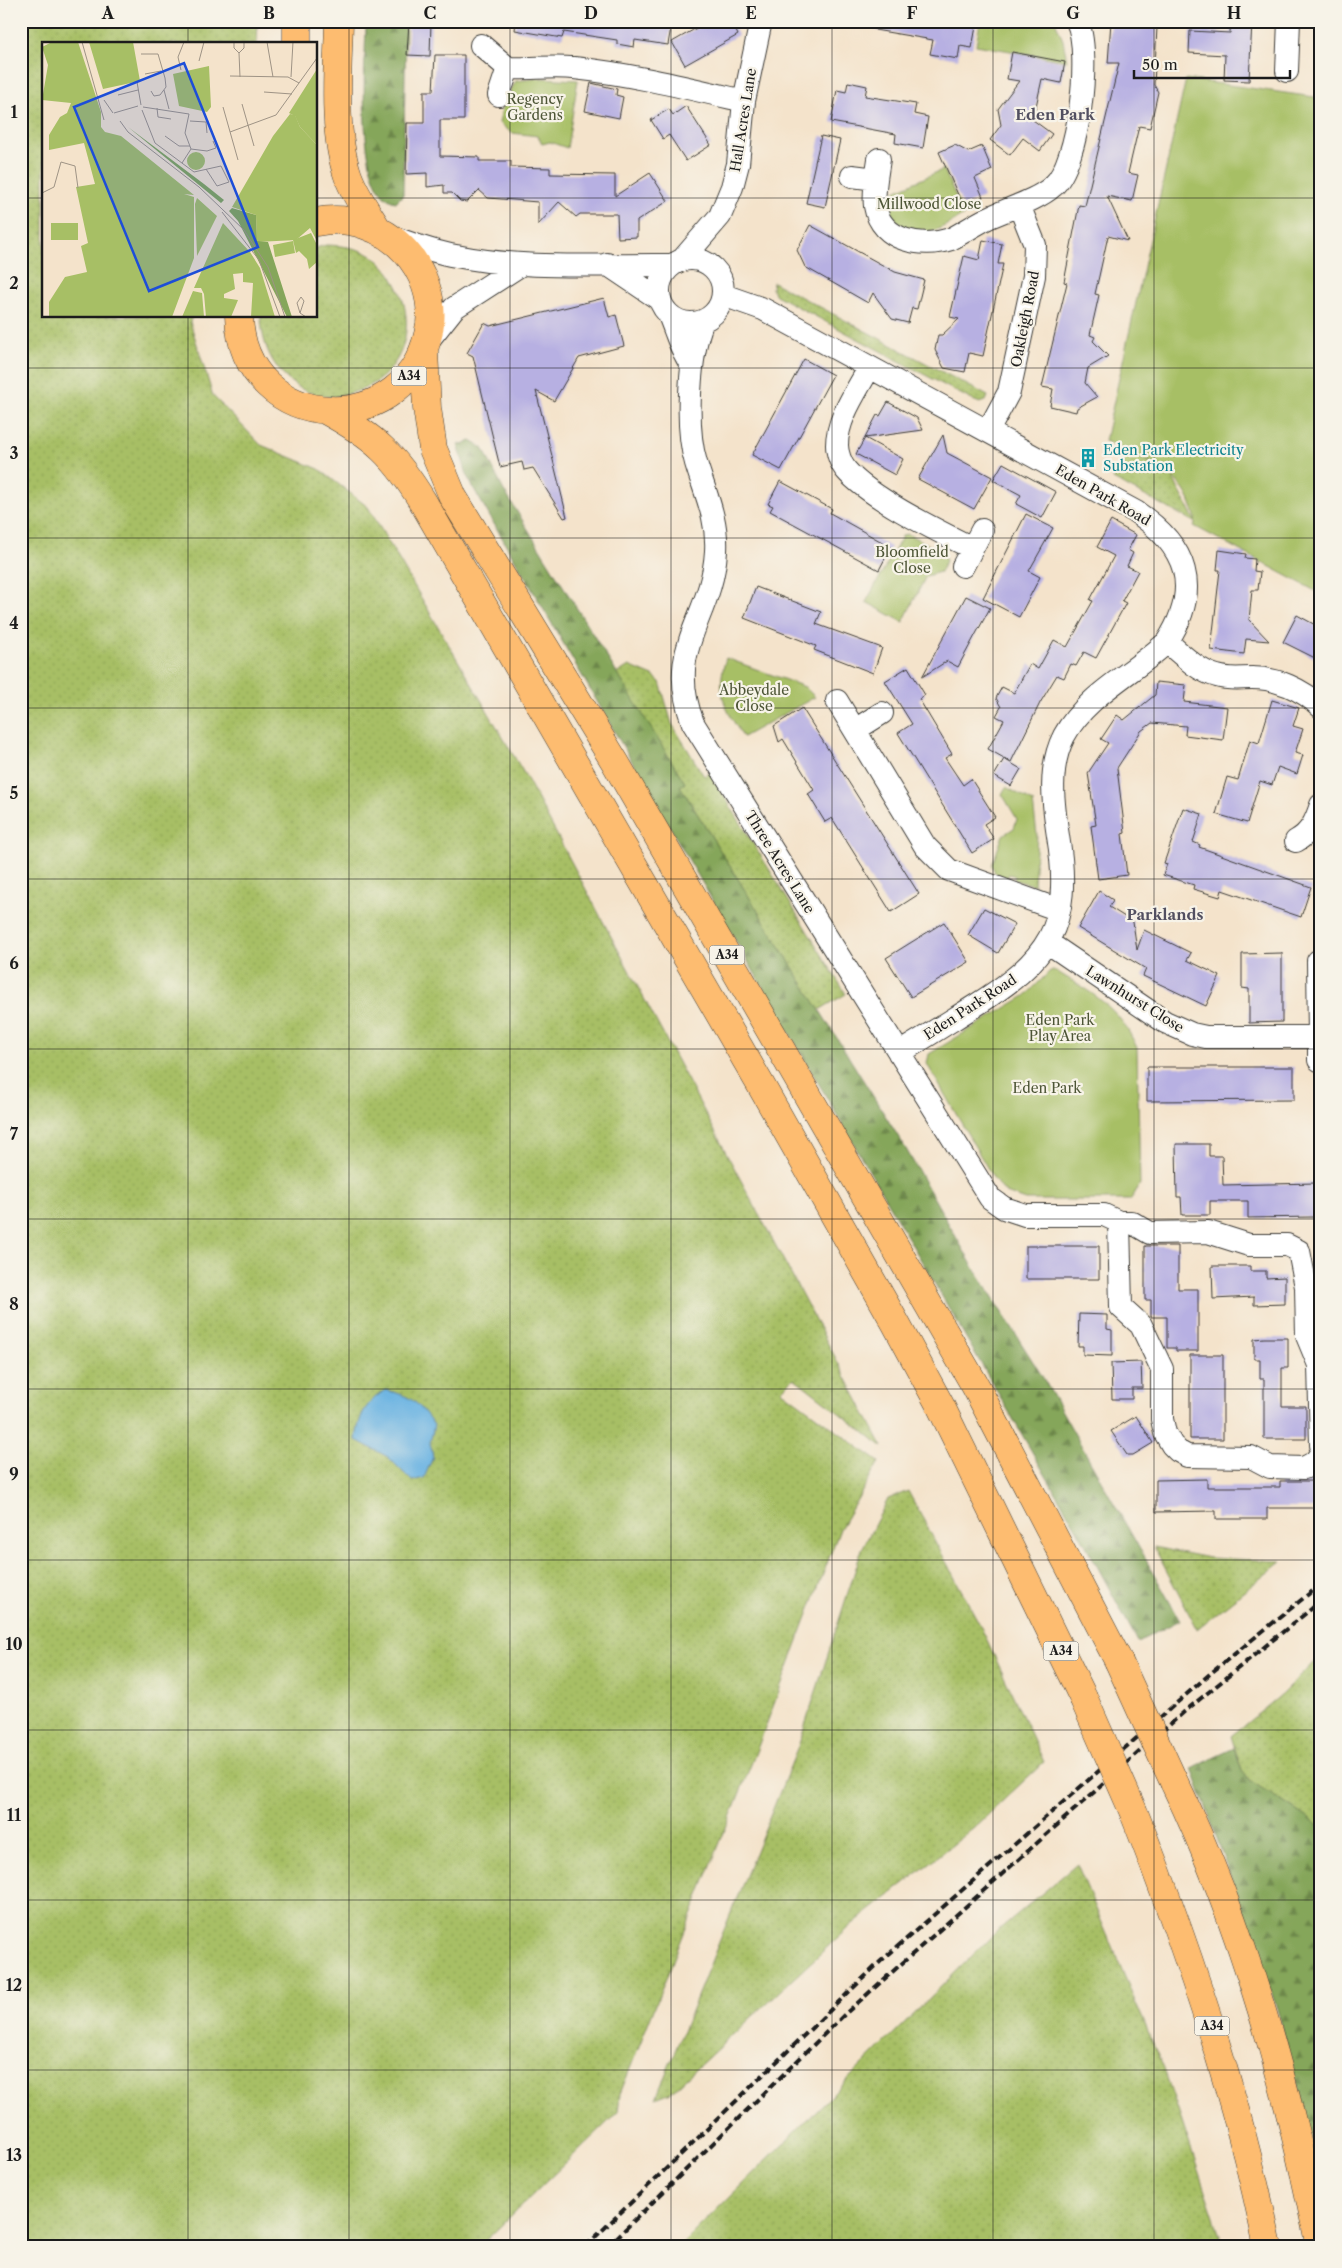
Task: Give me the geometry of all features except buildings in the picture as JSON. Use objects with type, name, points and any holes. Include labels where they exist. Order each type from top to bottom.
[{"type":"highway","points":[[297,21],[297,42]]},
{"type":"highway","name":"A34","points":[[339,21],[338,79],[342,152],[357,196],[384,233],[408,254],[425,283],[431,315],[425,347],[427,408],[433,449],[453,497],[615,762],[976,1387],[1060,1552],[1118,1660],[1201,1840],[1231,1918],[1265,2022],[1291,2116],[1320,2247]]},
{"type":"highway","name":"A34","points":[[318,222],[350,221],[384,233]]},
{"type":"highway","name":"A34","points":[[239,318],[242,340],[249,359],[260,376],[276,392],[293,402],[327,411],[359,429],[379,444],[406,474],[759,1082],[940,1405],[1083,1696],[1134,1813],[1158,1874],[1214,2032],[1247,2152],[1268,2247]]},
{"type":"highway","name":"A34","points":[[327,411],[362,408],[390,394],[405,381],[425,347]]},
{"type":"street","name":"Hall Acres Lane","points":[[714,268],[720,216],[732,186],[738,164],[744,101],[760,21]]},
{"type":"street","points":[[852,176],[878,169],[875,205],[878,217],[895,235],[922,244],[937,243],[952,238],[1053,187],[1066,166],[1084,85],[1085,48],[1078,21]]},
{"type":"street","points":[[1287,71],[1289,21]]},
{"type":"street","points":[[481,45],[508,68],[559,67],[587,70],[638,78],[744,101]]},
{"type":"street","points":[[499,95],[508,68]]},
{"type":"street","name":"Oakleigh Road","points":[[988,431],[1009,392],[1034,276],[1035,245],[1019,205]]},
{"type":"street","name":"Hall Acres Lane","points":[[677,262],[720,216]]},
{"type":"street","points":[[384,233],[422,248],[455,256],[522,264],[607,264],[677,262],[700,259],[714,268],[720,276],[723,295],[715,313],[703,321],[685,323],[607,264]]},
{"type":"street","points":[[677,262],[660,280],[664,307],[677,333],[680,351],[692,366]]},
{"type":"street","points":[[425,347],[454,308],[522,264]]},
{"type":"street","name":"Eden Park Road","points":[[723,295],[763,309],[1136,512],[1163,532],[1181,557],[1186,583],[1180,618],[1167,642],[1079,714],[1057,751],[1053,789],[1063,874],[1059,910],[1047,942],[1032,964],[1009,984],[899,1052]]},
{"type":"street","name":"Three Acres Lane","points":[[703,321],[698,334],[697,351],[692,366],[692,443],[716,530],[716,552],[710,584],[689,640],[684,664],[683,686],[693,723],[984,1191],[998,1205],[1026,1215],[1104,1215],[1119,1222],[1131,1222],[1150,1232],[1208,1232],[1249,1245],[1287,1245],[1299,1251],[1306,1287],[1307,1336],[1319,1365],[1321,1445]]},
{"type":"street","points":[[869,368],[846,412],[838,435],[837,447],[844,468],[874,492],[934,529],[972,548]]},
{"type":"street","points":[[1167,642],[1206,673],[1233,679],[1266,679],[1282,683],[1311,697],[1321,707]]},
{"type":"street","points":[[837,701],[925,846],[942,864],[960,875],[1059,910]]},
{"type":"street","points":[[855,730],[882,713]]},
{"type":"street","points":[[1296,841],[1304,837],[1312,828],[1321,805]]},
{"type":"street","name":"Lawnhurst Close","points":[[1047,942],[1166,1022],[1192,1034],[1206,1037],[1319,1037]]},
{"type":"street","points":[[1318,961],[1319,1060]]},
{"type":"street","points":[[1119,1222],[1121,1308],[1141,1325],[1162,1369],[1162,1419],[1172,1445],[1187,1456],[1251,1457],[1270,1468],[1304,1468],[1315,1462],[1321,1453]]},
{"type":"green space","points":[[21,21],[258,21],[257,42],[42,42],[42,318],[191,318],[190,322],[213,396],[261,445],[319,469],[368,507],[525,775],[883,1447],[794,1378],[781,1390],[879,1462],[840,1529],[756,1752],[620,2094],[618,2112],[479,2247],[21,2247]]},
{"type":"green space","points":[[366,21],[406,21],[403,195],[396,202],[382,194],[373,176],[368,151],[364,92]]},
{"type":"green space","points":[[980,21],[1055,21],[1063,40],[1067,61],[976,45]]},
{"type":"green space","name":"Regency Gardens","points":[[540,78],[578,80],[567,148],[550,142],[542,144],[538,136],[512,133],[499,123],[503,103],[516,81]]},
{"type":"green space","points":[[1186,79],[1321,98],[1321,594],[1194,526],[1195,519],[1192,507],[1186,493],[1178,482],[1157,465],[1105,441]]},
{"type":"green space","name":"Millwood Close","points":[[944,169],[964,215],[936,230],[927,232],[918,232],[902,226],[891,212],[886,195]]},
{"type":"green space","points":[[326,245],[349,247],[376,259],[391,275],[397,286],[406,318],[405,335],[401,350],[394,364],[384,376],[354,392],[331,397],[310,393],[297,387],[286,378],[270,356],[262,330],[261,318],[318,318],[318,247]]},
{"type":"green space","points":[[773,282],[988,396],[986,401],[980,403],[970,399],[776,295],[772,289]]},
{"type":"green space","points":[[471,441],[483,448],[503,489],[685,783],[680,786],[906,1149],[972,1265],[1042,1376],[1180,1620],[1138,1642],[1083,1540],[479,498],[468,478],[458,445]]},
{"type":"green space","points":[[1126,451],[1170,472],[1196,523],[1113,479]]},
{"type":"green space","name":"Bloomfield Close","points":[[908,534],[942,552],[946,561],[940,572],[926,576],[903,622],[866,602],[903,535]]},
{"type":"green space","name":"Abbeydale Close","points":[[726,658],[805,687],[815,697],[743,737],[731,717],[722,691],[721,681]]},
{"type":"green space","points":[[629,666],[653,676],[660,682],[672,724],[704,776],[710,773],[846,994],[819,1010],[680,786],[685,783],[616,674]]},
{"type":"green space","points":[[1006,787],[1033,802],[1037,835],[1034,885],[1014,880],[1015,876],[1009,874],[1007,878],[995,873],[992,865],[1003,835],[1014,828],[1017,819],[1002,794]]},
{"type":"green space","name":"Eden Park","points":[[1050,971],[1056,971],[1104,1002],[1122,1021],[1137,1048],[1140,1184],[1131,1200],[1026,1200],[1006,1193],[995,1181],[927,1064],[929,1054],[1025,996]]},
{"type":"green space","points":[[908,1491],[979,1623],[1044,1762],[974,1828],[849,1927],[671,2092],[656,2098],[798,1747],[862,1549],[888,1499]]},
{"type":"green space","points":[[1154,1547],[1209,1558],[1282,1561],[1197,1629]]},
{"type":"green space","points":[[1321,1655],[1321,1827],[1249,1780],[1242,1771],[1231,1736],[1281,1695]]},
{"type":"green space","points":[[1234,1748],[1242,1771],[1249,1780],[1321,1827],[1321,2173],[1277,2009],[1192,1768]]},
{"type":"green space","points":[[1077,1864],[1164,2069],[1224,2247],[679,2247],[996,1932]]},
{"type":"water","points":[[385,1390],[409,1398],[424,1411],[434,1425],[430,1443],[433,1457],[424,1478],[412,1481],[388,1457],[356,1440],[364,1411],[372,1400]]},
{"type":"railway","points":[[585,2247],[881,1961],[1211,1673],[1321,1584]]},
{"type":"railway","points":[[607,2247],[844,2015],[1184,1712],[1321,1601]]},
{"type":"place","name":"Eden Park Electricity Substation","points":[[1088,458]]},
{"type":"district","name":"Eden Park","points":[[1055,115]]},
{"type":"district","name":"Parklands","points":[[1165,915]]},
{"type":"park label","name":"Eden Park Play Area","points":[[1060,1028]]}]
